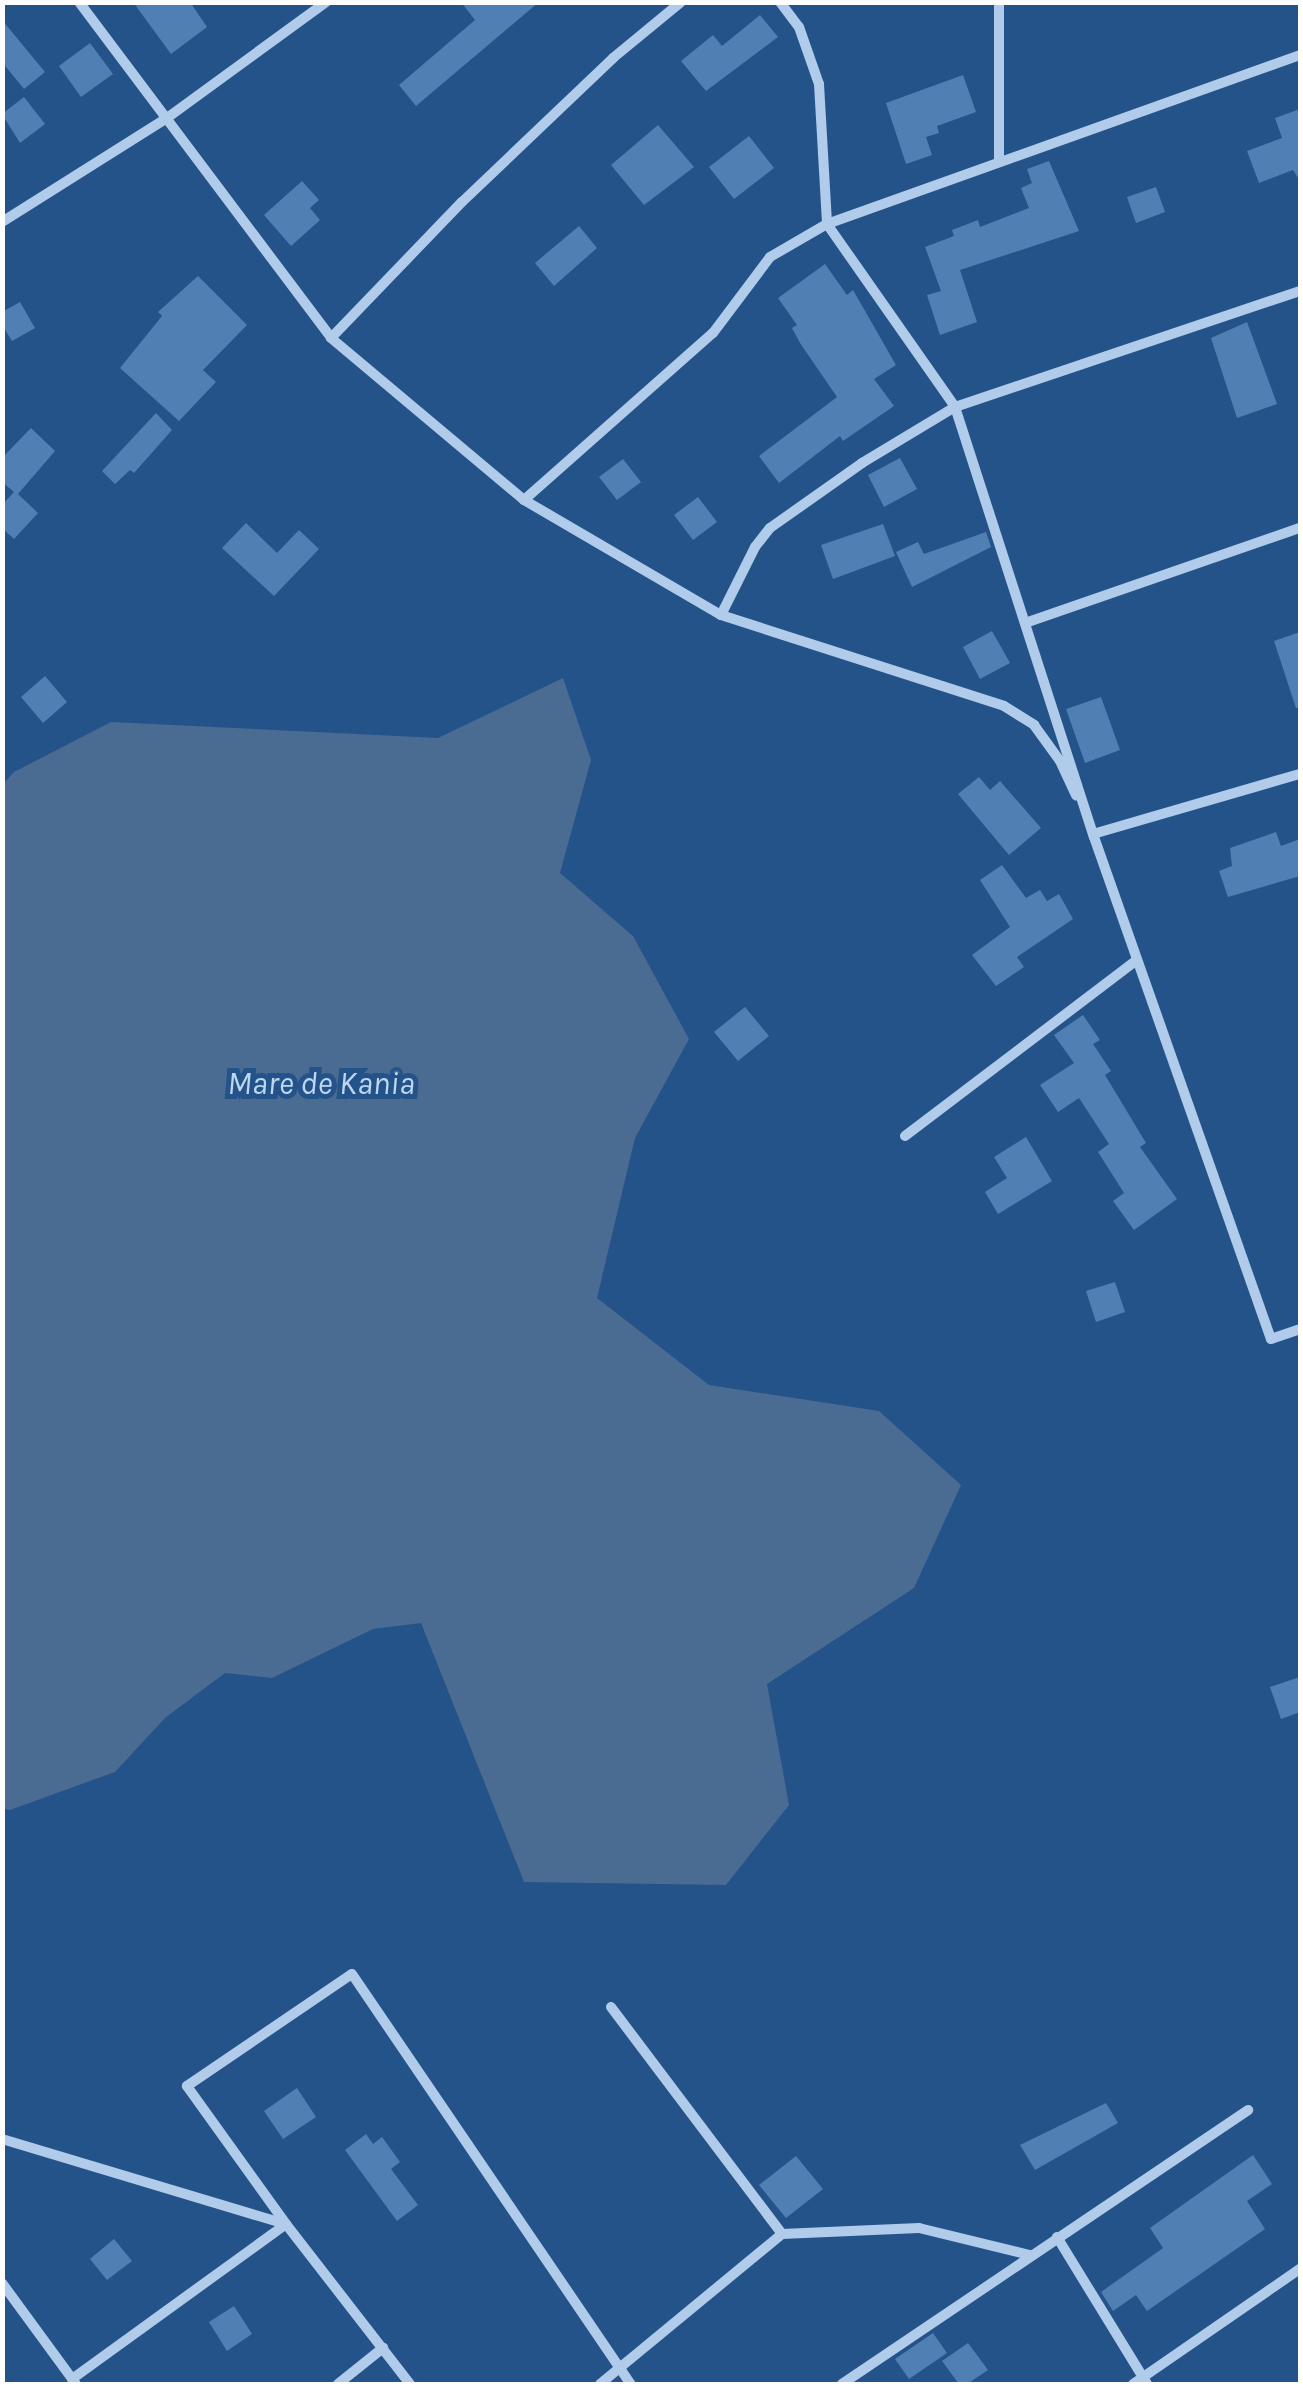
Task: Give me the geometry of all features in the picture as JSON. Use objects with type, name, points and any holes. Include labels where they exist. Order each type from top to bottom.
[{"type":"street","points":[[79,2],[331,338],[524,500],[722,615],[984,698],[1021,716],[1034,725],[1060,762],[1094,837]]},
{"type":"street","points":[[2,222],[168,118],[326,2]]},
{"type":"street","points":[[331,338],[462,202],[613,58],[681,2]]},
{"type":"street","points":[[780,2],[799,27],[818,84],[828,224],[956,407],[1094,837],[1270,1340],[1300,1329]]},
{"type":"street","points":[[999,2],[999,162]]},
{"type":"street","points":[[524,500],[713,334],[770,257],[828,224],[1300,56]]},
{"type":"street","points":[[722,615],[755,547],[770,528],[862,463],[956,407],[1300,291]]},
{"type":"street","points":[[1028,622],[1300,528]]},
{"type":"street","points":[[1094,837],[1300,774]]},
{"type":"street","points":[[905,1136],[1137,960]]},
{"type":"street","points":[[410,2384],[286,2224],[187,2086],[352,1974],[631,2384]]},
{"type":"street","points":[[611,2007],[782,2234]]},
{"type":"street","points":[[842,2384],[1248,2110]]},
{"type":"street","points":[[2,2140],[286,2224]]},
{"type":"street","points":[[2,2283],[74,2382],[286,2224]]},
{"type":"street","points":[[600,2384],[782,2234],[918,2228],[1030,2255]]},
{"type":"street","points":[[1057,2237],[1141,2382],[1300,2268]]},
{"type":"street","points":[[338,2384],[383,2348]]},
{"type":"water","name":"Mare de Kania","points":[[563,678],[591,760],[560,873],[633,936],[689,1039],[635,1138],[597,1298],[709,1385],[879,1411],[961,1485],[914,1588],[767,1684],[789,1805],[726,1885],[524,1882],[421,1623],[373,1629],[272,1678],[225,1673],[165,1718],[115,1772],[10,1810],[3,1809],[3,784],[14,772],[111,722],[438,738]]},
{"type":"building","points":[[133,2],[190,2],[207,27],[171,54]]},
{"type":"building","points":[[461,2],[539,2],[416,106],[399,85],[475,20]]},
{"type":"building","points":[[760,15],[778,37],[706,91],[681,61],[713,35],[722,46]]},
{"type":"building","points":[[2,20],[45,72],[24,89],[2,62]]},
{"type":"building","points":[[90,43],[113,74],[81,97],[59,66]]},
{"type":"building","points":[[963,75],[976,112],[937,126],[939,133],[926,137],[932,155],[906,164],[886,103]]},
{"type":"building","points":[[24,97],[45,124],[20,143],[2,114]]},
{"type":"building","points":[[1300,109],[1300,181],[1293,170],[1259,183],[1247,151],[1282,138],[1275,118]]},
{"type":"building","points":[[658,125],[694,167],[644,205],[611,165]]},
{"type":"building","points":[[749,136],[774,168],[734,199],[709,167]]},
{"type":"building","points":[[1049,161],[1079,231],[960,270],[977,322],[940,335],[927,295],[941,291],[925,247],[954,236],[952,230],[978,220],[980,227],[1029,208],[1021,188],[1032,183],[1027,169]]},
{"type":"building","points":[[302,181],[319,200],[310,208],[320,220],[291,246],[264,215]]},
{"type":"building","points":[[1156,187],[1165,212],[1136,223],[1127,197]]},
{"type":"building","points":[[579,226],[597,248],[554,286],[535,263]]},
{"type":"building","points":[[825,264],[847,295],[853,290],[896,365],[874,379],[894,406],[843,441],[840,436],[779,483],[759,456],[837,397],[800,343],[792,328],[797,325],[778,298]]},
{"type":"building","points":[[198,276],[247,325],[203,370],[216,382],[179,421],[120,368],[162,316],[158,312]]},
{"type":"building","points":[[20,302],[35,328],[12,341],[2,325],[2,312]]},
{"type":"building","points":[[1247,322],[1277,404],[1237,418],[1211,338]]},
{"type":"building","points":[[156,413],[172,430],[134,473],[130,470],[115,484],[102,471]]},
{"type":"building","points":[[31,428],[55,451],[18,494],[38,513],[14,539],[2,528],[2,505],[14,492],[2,482],[2,458]]},
{"type":"building","points":[[900,458],[917,489],[884,507],[868,475]]},
{"type":"building","points":[[623,459],[641,482],[617,500],[599,477]]},
{"type":"building","points":[[698,497],[717,522],[693,540],[674,515]]},
{"type":"building","points":[[246,523],[277,553],[299,530],[319,549],[274,596],[222,548]]},
{"type":"building","points":[[883,524],[895,556],[833,579],[821,545]]},
{"type":"building","points":[[986,532],[991,547],[912,587],[896,552],[918,542],[924,554]]},
{"type":"building","points":[[992,631],[1010,663],[980,679],[963,647]]},
{"type":"building","points":[[1300,632],[1300,708],[1296,708],[1274,641]]},
{"type":"building","points":[[45,676],[67,702],[43,723],[21,697]]},
{"type":"building","points":[[1101,697],[1120,750],[1085,763],[1066,709]]},
{"type":"building","points":[[979,777],[990,790],[1000,781],[1041,828],[1009,855],[958,794]]},
{"type":"building","points":[[1276,832],[1281,846],[1300,839],[1300,876],[1228,897],[1219,871],[1232,866],[1230,848]]},
{"type":"building","points":[[1002,865],[1026,898],[1040,890],[1047,901],[1059,894],[1073,919],[1017,957],[1024,967],[996,986],[972,955],[1010,927],[980,880]]},
{"type":"building","points":[[745,1007],[769,1036],[738,1061],[714,1032]]},
{"type":"building","points":[[1083,1015],[1100,1040],[1093,1044],[1111,1071],[1105,1075],[1146,1143],[1140,1147],[1177,1199],[1134,1230],[1113,1201],[1124,1193],[1098,1152],[1109,1144],[1079,1098],[1058,1112],[1040,1085],[1074,1063],[1054,1035]]},
{"type":"building","points":[[1026,1137],[1052,1181],[998,1214],[985,1192],[1007,1178],[994,1157]]},
{"type":"building","points":[[1115,1282],[1125,1312],[1096,1322],[1086,1291]]},
{"type":"building","points":[[1300,1677],[1300,1712],[1281,1719],[1270,1687]]},
{"type":"building","points":[[297,2088],[316,2117],[283,2139],[264,2111]]},
{"type":"building","points":[[1106,2103],[1118,2123],[1035,2170],[1020,2145]]},
{"type":"building","points":[[366,2134],[373,2144],[382,2137],[400,2162],[391,2169],[418,2205],[397,2221],[345,2150]]},
{"type":"building","points":[[1253,2155],[1272,2184],[1247,2201],[1265,2229],[1147,2311],[1136,2295],[1113,2311],[1101,2292],[1163,2248],[1150,2228]]},
{"type":"building","points":[[796,2156],[823,2189],[786,2218],[759,2185]]},
{"type":"building","points":[[114,2239],[132,2261],[107,2280],[90,2259]]},
{"type":"building","points":[[234,2306],[252,2334],[227,2351],[209,2322]]},
{"type":"building","points":[[933,2333],[947,2353],[909,2379],[895,2359]]},
{"type":"building","points":[[968,2343],[988,2370],[967,2384],[959,2384],[942,2361]]}]
